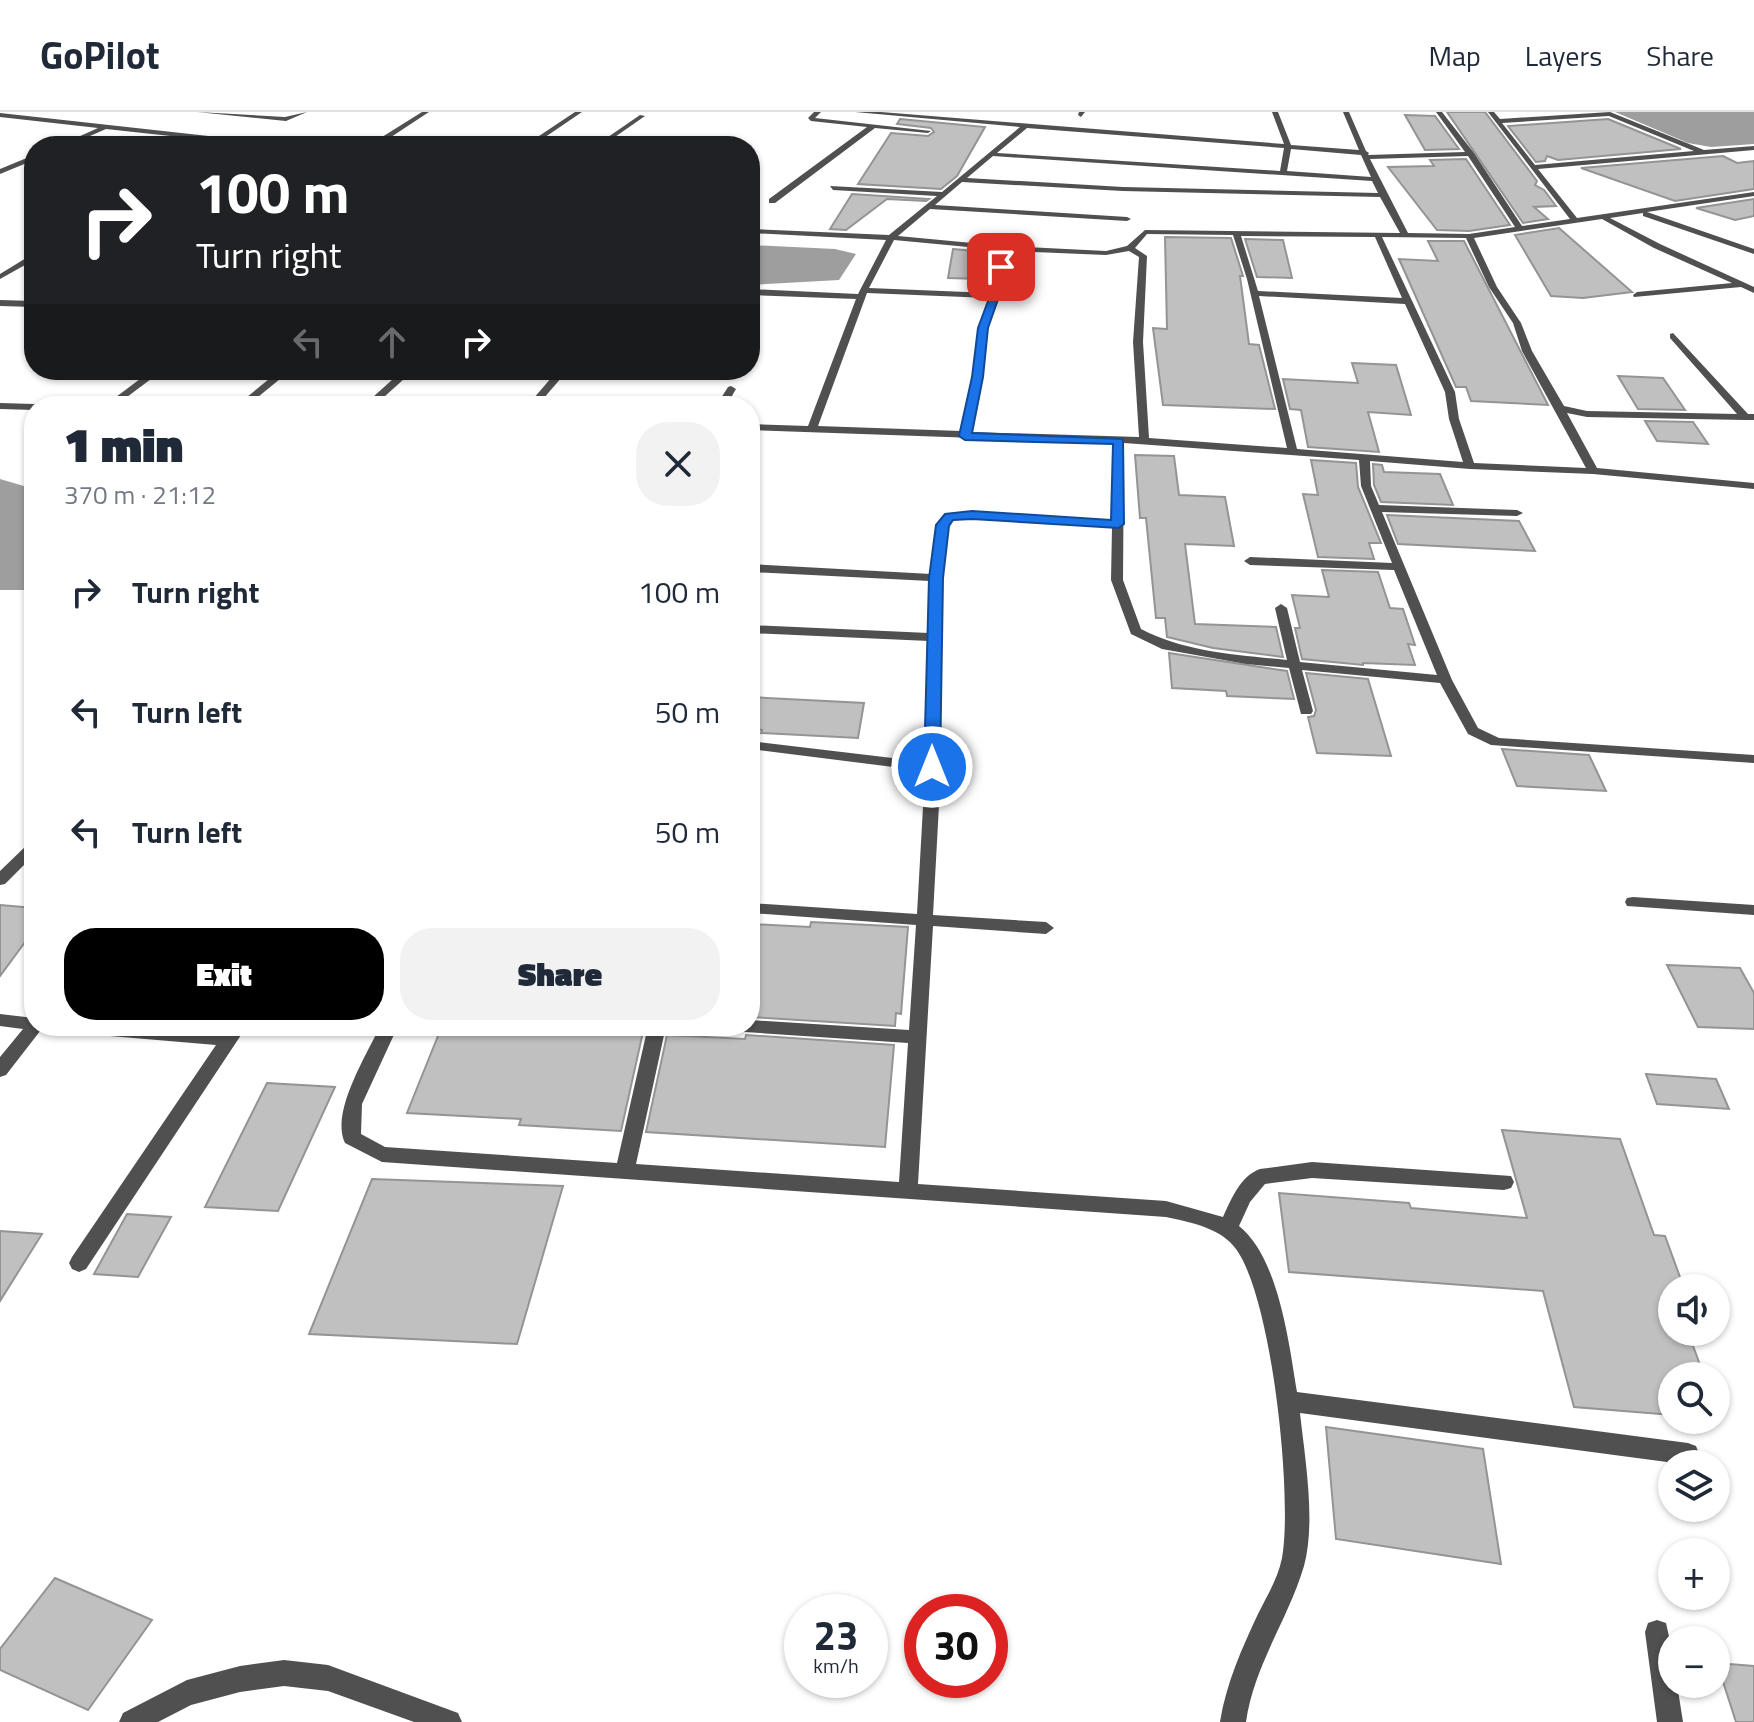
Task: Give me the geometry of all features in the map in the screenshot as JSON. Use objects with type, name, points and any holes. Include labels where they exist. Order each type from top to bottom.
[{"type":"street","points":[[200,112],[286,119],[304,112]]},
{"type":"street","points":[[387,136],[426,112]]},
{"type":"street","points":[[542,136],[579,112]]},
{"type":"street","points":[[818,112],[811,118],[813,120],[928,131]]},
{"type":"street","points":[[858,112],[1366,155],[1472,154]]},
{"type":"street","points":[[1275,112],[1288,146],[1283,173]]},
{"type":"street","points":[[1346,112],[1366,155],[1372,179],[1405,235]]},
{"type":"street","points":[[1439,112],[1472,154],[1501,204],[1521,230]]},
{"type":"street","points":[[1491,112],[1576,222]]},
{"type":"street","points":[[1496,121],[1608,113],[1704,153]]},
{"type":"street","points":[[0,115],[189,136]]},
{"type":"street","points":[[613,136],[642,116]]},
{"type":"street","points":[[772,201],[873,126]]},
{"type":"street","points":[[812,429],[862,293],[891,238],[1025,126]]},
{"type":"street","points":[[85,136],[106,127]]},
{"type":"street","points":[[1534,167],[1743,149],[1754,151]]},
{"type":"street","points":[[989,154],[1372,179]]},
{"type":"street","points":[[0,172],[24,161]]},
{"type":"street","points":[[961,180],[1123,189],[1380,195]]},
{"type":"street","points":[[833,188],[944,194]]},
{"type":"street","points":[[1123,189],[1131,227],[1145,232],[1469,236],[1754,194]]},
{"type":"street","points":[[928,207],[1127,219]]},
{"type":"street","points":[[1642,212],[1754,252]]},
{"type":"street","points":[[1605,218],[1657,246],[1754,290]]},
{"type":"street","points":[[760,231],[1106,253],[1130,248],[1145,232]]},
{"type":"street","points":[[1236,232],[1293,452]]},
{"type":"street","points":[[1377,234],[1405,301],[1450,392],[1454,419],[1470,466]]},
{"type":"street","points":[[1469,236],[1493,287],[1517,323],[1527,351],[1593,471]]},
{"type":"street","points":[[965,436],[978,377],[983,328],[998,285],[1004,248]]},
{"type":"street","points":[[1130,248],[1143,256],[1138,342],[1144,441]]},
{"type":"street","points":[[2,275],[24,263]]},
{"type":"street","points":[[1637,295],[1743,285]]},
{"type":"street","points":[[760,292],[993,296]]},
{"type":"street","points":[[1254,293],[1405,301]]},
{"type":"street","points":[[0,303],[24,304]]},
{"type":"street","points":[[1673,336],[1749,417]]},
{"type":"street","points":[[123,396],[144,380]]},
{"type":"street","points":[[254,396],[274,380]]},
{"type":"street","points":[[379,396],[398,380]]},
{"type":"street","points":[[541,396],[554,380]]},
{"type":"street","points":[[727,396],[731,389]]},
{"type":"street","points":[[0,406],[24,407]]},
{"type":"street","points":[[1560,408],[1587,414],[1749,417]]},
{"type":"street","points":[[760,427],[1144,441],[1470,466],[1593,471],[1754,486]]},
{"type":"street","points":[[1119,441],[1117,580],[1135,631],[1162,645],[1246,660],[1445,680]]},
{"type":"street","points":[[1364,457],[1366,486],[1445,680],[1473,731],[1496,742],[1754,759]]},
{"type":"street","points":[[1376,508],[1517,513]]},
{"type":"street","points":[[908,1189],[926,918],[936,578],[942,525],[949,517],[972,515],[1118,524]]},
{"type":"street","points":[[1250,561],[1400,567]]},
{"type":"street","points":[[760,569],[936,578]]},
{"type":"street","points":[[1281,608],[1306,711]]},
{"type":"street","points":[[760,629],[934,637]]},
{"type":"street","points":[[760,746],[932,767]]},
{"type":"street","points":[[0,880],[8,864]]},
{"type":"street","points":[[1633,902],[1754,910]]},
{"type":"street","points":[[760,909],[1046,928]]},
{"type":"street","points":[[0,1020],[24,1024]]},
{"type":"street","points":[[760,1027],[918,1037]]},
{"type":"street","points":[[0,1070],[26,1036]]},
{"type":"street","points":[[79,1263],[232,1036]]},
{"type":"street","points":[[384,1036],[353,1104],[352,1138],[382,1154],[1166,1209],[1190,1213],[1228,1229],[1244,1243],[1257,1265],[1287,1401],[1299,1520],[1294,1559],[1286,1584],[1237,1694],[1233,1722]]},
{"type":"street","points":[[625,1170],[655,1036]]},
{"type":"street","points":[[1228,1229],[1242,1197],[1260,1177],[1312,1170],[1504,1182]]},
{"type":"street","points":[[1287,1401],[1658,1450]]},
{"type":"street","points":[[1657,1632],[1670,1722]]},
{"type":"street","points":[[132,1722],[187,1693],[240,1679],[284,1673],[328,1678],[449,1722]]},
{"type":"shaded area","points":[[1615,112],[1754,112],[1754,144],[1711,147],[1688,143]]},
{"type":"shaded area","points":[[760,245],[835,249],[856,254],[839,280],[760,284]]},
{"type":"shaded area","points":[[0,479],[24,486],[24,590],[0,590]]},
{"type":"building","points":[[1447,112],[1485,112],[1537,181],[1535,185],[1544,190],[1556,206],[1534,207],[1548,219],[1523,223]]},
{"type":"building","points":[[1405,115],[1435,116],[1459,149],[1425,150]]},
{"type":"building","points":[[900,119],[985,127],[957,176],[941,189],[858,184],[891,133],[928,136],[934,132],[931,128],[897,124]]},
{"type":"building","points":[[1608,119],[1681,149],[1558,160],[1547,156],[1545,161],[1536,162],[1508,126]]},
{"type":"building","points":[[1723,156],[1737,163],[1754,161],[1754,189],[1675,201],[1581,168]]},
{"type":"building","points":[[1466,159],[1510,225],[1469,231],[1437,230],[1388,167],[1434,166],[1430,160]]},
{"type":"building","points":[[852,194],[929,199],[887,199],[846,230],[830,229]]},
{"type":"building","points":[[1754,199],[1754,216],[1735,220],[1696,208]]},
{"type":"building","points":[[1559,228],[1632,292],[1583,298],[1551,296],[1515,235]]},
{"type":"building","points":[[1165,237],[1231,238],[1243,276],[1240,276],[1249,344],[1259,345],[1275,409],[1163,405],[1153,328],[1167,329]]},
{"type":"building","points":[[1245,239],[1283,240],[1292,278],[1257,277]]},
{"type":"building","points":[[1428,241],[1464,241],[1548,405],[1471,401],[1466,387],[1456,387],[1399,259],[1438,261]]},
{"type":"building","points":[[953,249],[986,252],[982,279],[948,278]]},
{"type":"building","points":[[1352,363],[1396,365],[1411,415],[1368,412],[1379,452],[1308,447],[1301,410],[1290,409],[1283,379],[1358,383]]},
{"type":"building","points":[[1618,376],[1663,378],[1685,410],[1638,409]]},
{"type":"building","points":[[1645,421],[1693,422],[1708,444],[1657,441]]},
{"type":"building","points":[[1135,455],[1174,456],[1179,495],[1225,497],[1234,546],[1185,544],[1195,624],[1276,627],[1283,657],[1213,648],[1167,637],[1165,618],[1156,618],[1146,518],[1140,518]]},
{"type":"building","points":[[1311,460],[1356,463],[1358,487],[1381,543],[1369,543],[1374,559],[1318,557],[1303,494],[1318,495]]},
{"type":"building","points":[[1373,464],[1382,465],[1384,472],[1440,474],[1453,505],[1381,502],[1374,485]]},
{"type":"building","points":[[1387,515],[1519,521],[1535,551],[1398,544]]},
{"type":"building","points":[[1322,570],[1378,572],[1390,608],[1403,609],[1415,645],[1408,644],[1415,665],[1363,665],[1302,659],[1295,628],[1300,628],[1292,595],[1329,597]]},
{"type":"building","points":[[1169,653],[1287,671],[1294,699],[1227,696],[1226,691],[1172,688]]},
{"type":"building","points":[[1306,673],[1368,679],[1391,756],[1317,753],[1308,717],[1314,716],[1316,710]]},
{"type":"building","points":[[760,698],[864,703],[858,738],[761,733]]},
{"type":"building","points":[[1502,749],[1589,755],[1606,791],[1517,786]]},
{"type":"building","points":[[0,905],[24,907],[24,944],[0,976]]},
{"type":"building","points":[[811,922],[908,927],[901,1014],[896,1013],[895,1026],[760,1018],[760,924],[810,927]]},
{"type":"building","points":[[1667,965],[1740,968],[1754,993],[1754,1029],[1698,1027]]},
{"type":"building","points":[[438,1036],[642,1036],[621,1131],[519,1125],[521,1119],[407,1113]]},
{"type":"building","points":[[667,1036],[745,1039],[746,1036],[760,1036],[894,1045],[885,1147],[646,1132]]},
{"type":"building","points":[[1646,1074],[1716,1079],[1729,1109],[1657,1104]]},
{"type":"building","points":[[267,1083],[335,1087],[278,1211],[205,1207]]},
{"type":"building","points":[[1502,1130],[1620,1139],[1654,1235],[1665,1236],[1679,1274],[1658,1274],[1658,1346],[1693,1346],[1699,1362],[1658,1362],[1658,1414],[1574,1407],[1543,1291],[1289,1272],[1279,1193],[1409,1203],[1411,1208],[1527,1218]]},
{"type":"building","points":[[372,1179],[563,1186],[517,1344],[309,1334]]},
{"type":"building","points":[[127,1214],[171,1217],[138,1277],[94,1274]]},
{"type":"building","points":[[0,1231],[42,1234],[0,1301]]},
{"type":"building","points":[[1326,1427],[1483,1449],[1501,1564],[1336,1539]]},
{"type":"building","points":[[55,1578],[152,1620],[88,1710],[0,1670],[0,1649]]},
{"type":"building","points":[[1730,1664],[1754,1666],[1754,1722],[1736,1722],[1728,1698]]},
{"type":"route","points":[[932,767],[936,578],[942,525],[949,517],[972,515],[1118,524],[1119,441],[965,436],[978,377],[983,328],[1001,267]]}]
